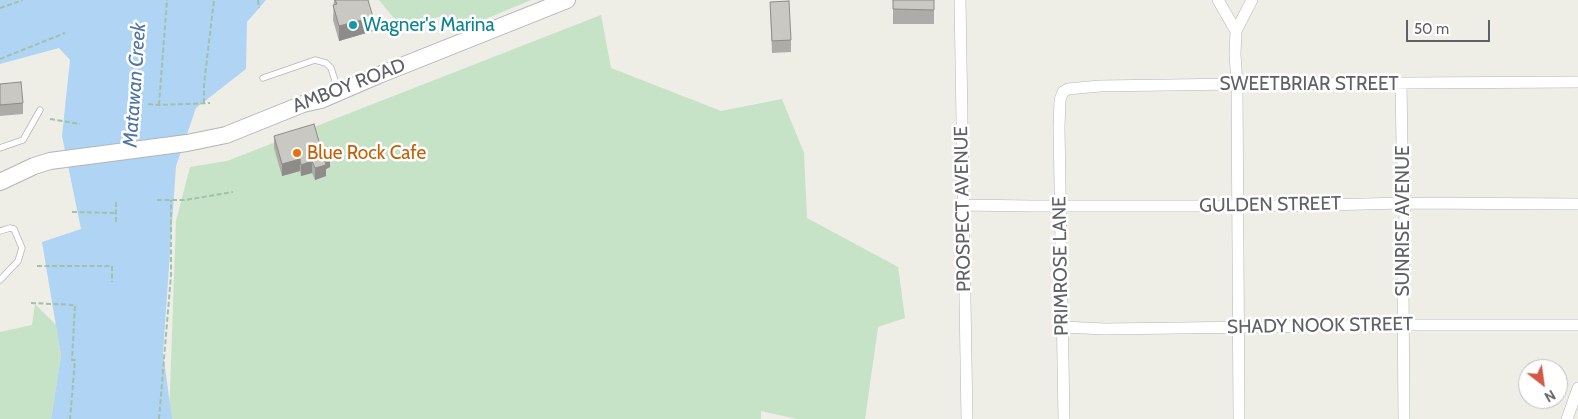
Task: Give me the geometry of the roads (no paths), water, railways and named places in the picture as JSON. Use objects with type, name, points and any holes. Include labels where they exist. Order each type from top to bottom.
[{"type":"main road","name":"AMBOY ROAD","points":[[0,182],[34,166],[50,162],[125,150],[187,143],[226,135],[303,104],[321,100],[567,0]]},
{"type":"street","name":"PROSPECT AVENUE","points":[[960,0],[966,419]]},
{"type":"street","points":[[1218,0],[1236,31]]},
{"type":"street","points":[[1239,419],[1237,84],[1235,54],[1236,31],[1252,0]]},
{"type":"street","name":"SWEETBRIAR STREET","points":[[1059,112],[1063,92],[1071,88],[1237,84],[1578,82]]},
{"type":"street","name":"SUNRISE AVENUE","points":[[1402,83],[1404,419]]},
{"type":"street","name":"PRIMROSE LANE","points":[[1059,112],[1064,419]]},
{"type":"street","name":"GULDEN STREET","points":[[962,205],[1578,204]]},
{"type":"street","name":"SHADY NOOK STREET","points":[[1063,327],[1238,328],[1404,325],[1578,325]]},
{"type":"street","points":[[1567,419],[1578,388]]},
{"type":"lane","points":[[263,78],[315,60],[326,62],[331,68],[339,92]]},
{"type":"lane","points":[[0,148],[23,140],[40,110]]},
{"type":"lane","points":[[0,231],[10,228],[14,229],[22,248],[18,261],[0,280]]},
{"type":"water","name":"Matawan Creek","points":[[0,0],[266,0],[247,22],[246,69],[196,108],[176,166],[163,353],[172,419],[51,419],[61,356],[42,242],[81,229],[62,136],[70,60],[59,48],[0,64]]},
{"type":"place","name":"Wagner's Marina","points":[[353,25]]},
{"type":"place","name":"Blue Rock Cafe","points":[[297,153]]}]
